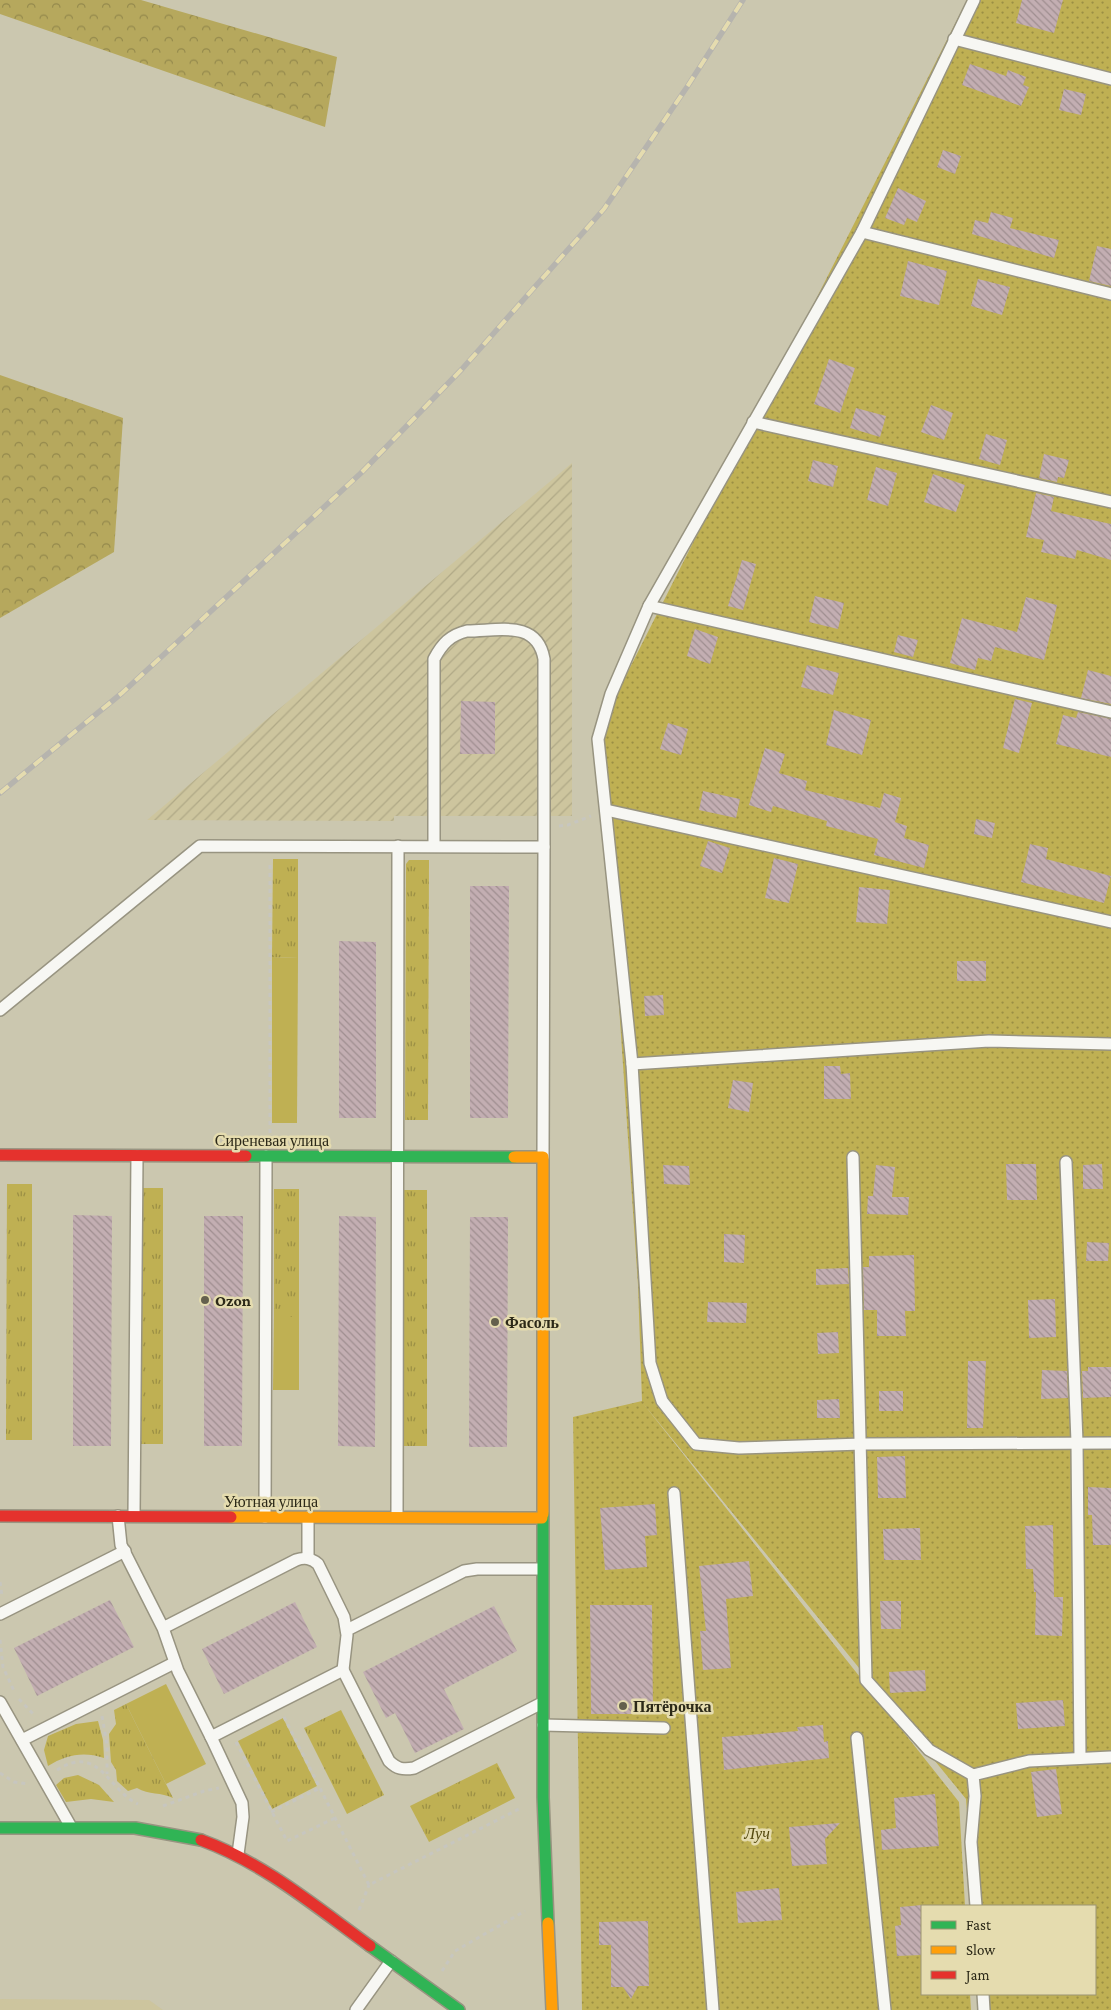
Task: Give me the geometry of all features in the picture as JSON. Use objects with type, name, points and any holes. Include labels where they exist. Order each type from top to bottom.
[{"type":"street","name":"Сиреневая улица","points":[[0,1155],[543,1157]]},
{"type":"street","points":[[543,1157],[542,1703],[543,1797],[552,2010]]},
{"type":"street","name":"Уютная улица","points":[[0,1516],[542,1518]]},
{"type":"street","points":[[0,1828],[151,1830],[202,1841],[238,1854],[262,1868],[459,2010]]},
{"type":"lane","points":[[974,0],[862,232],[649,606],[611,694],[598,740],[600,775],[606,810],[632,1064],[650,1363],[662,1401],[696,1444],[739,1448],[862,1444],[1111,1443]]},
{"type":"lane","points":[[954,39],[1111,79]]},
{"type":"lane","points":[[862,232],[1111,294]]},
{"type":"lane","points":[[753,422],[1111,502]]},
{"type":"lane","points":[[649,606],[1111,712]]},
{"type":"lane","points":[[434,846],[434,659],[441,646],[450,638],[468,631],[526,631],[542,647],[544,659],[543,1157]]},
{"type":"lane","points":[[606,810],[1111,922]]},
{"type":"lane","points":[[397,1517],[398,846]]},
{"type":"lane","points":[[0,1010],[198,847],[544,847]]},
{"type":"lane","points":[[632,1064],[989,1041],[1111,1044]]},
{"type":"lane","points":[[134,1516],[137,1156]]},
{"type":"lane","points":[[265,1517],[268,1156]]},
{"type":"lane","points":[[853,1157],[862,1444],[866,1680],[930,1750],[973,1775],[1029,1761],[1080,1757],[1111,1757]]},
{"type":"lane","points":[[1066,1162],[1077,1442],[1080,1757]]},
{"type":"lane","points":[[674,1494],[713,2010]]},
{"type":"lane","points":[[118,1516],[119,1537],[125,1551],[163,1628],[174,1663],[236,1788],[243,1810],[238,1854]]},
{"type":"lane","points":[[308,1517],[308,1558]]},
{"type":"lane","points":[[0,1614],[125,1551]]},
{"type":"lane","points":[[163,1628],[296,1560],[308,1558],[318,1564],[344,1617],[347,1630],[343,1670],[389,1761],[400,1769],[414,1768],[542,1703]]},
{"type":"lane","points":[[347,1630],[464,1572],[477,1569],[542,1569]]},
{"type":"lane","points":[[22,1740],[174,1663]]},
{"type":"lane","points":[[211,1737],[343,1670]]},
{"type":"lane","points":[[0,1702],[72,1828]]},
{"type":"lane","points":[[543,1725],[664,1728]]},
{"type":"lane","points":[[857,1738],[885,2010]]},
{"type":"lane","points":[[973,1775],[975,1796],[971,1842],[976,1905]]},
{"type":"lane","points":[[356,2010],[391,1961]]},
{"type":"lane","points":[[983,1995],[984,2010]]},
{"type":"path","points":[[544,828],[568,825],[606,810]]},
{"type":"path","points":[[268,1156],[270,846]]},
{"type":"path","points":[[0,1640],[3,1667],[10,1685],[31,1713],[49,1726]]},
{"type":"path","points":[[98,1701],[105,1732],[108,1774]]},
{"type":"path","points":[[278,1703],[369,1885],[543,1797]]},
{"type":"path","points":[[228,1728],[285,1839],[289,1841],[335,1818]]},
{"type":"path","points":[[0,1773],[14,1782],[22,1784],[34,1783],[62,1767],[79,1762],[90,1764],[108,1774],[121,1793],[144,1806]]},
{"type":"path","points":[[156,1807],[170,1805],[212,1789],[236,1788]]},
{"type":"path","points":[[271,1812],[320,1788]]},
{"type":"path","points":[[430,1989],[455,1951],[547,1898]]},
{"type":"shaded area","points":[[572,463],[572,816],[394,816],[394,821],[147,820]]},
{"type":"shaded area","points":[[0,1999],[149,2000],[163,2010],[0,2010]]},
{"type":"green space","points":[[0,0],[141,0],[337,57],[325,127],[0,14]]},
{"type":"green space","name":"Луч","points":[[967,0],[1111,0],[1111,2010],[981,2010],[979,1995],[1096,1995],[1096,1905],[974,1905],[966,1799],[642,1402],[959,1802],[965,1905],[921,1905],[921,1995],[970,1995],[971,2010],[582,2010],[573,1417],[642,1401],[638,1285],[600,727]]},
{"type":"green space","points":[[0,375],[123,418],[114,552],[0,618]]},
{"type":"green space","points":[[273,859],[298,859],[298,958],[272,957]]},
{"type":"green space","points":[[409,860],[429,860],[428,1120],[405,1120],[406,864]]},
{"type":"green space","points":[[272,957],[298,958],[297,1123],[272,1123]]},
{"type":"green space","points":[[7,1184],[32,1184],[32,1440],[6,1440]]},
{"type":"green space","points":[[141,1188],[163,1188],[163,1444],[140,1444]]},
{"type":"green space","points":[[274,1189],[299,1189],[299,1317],[274,1317]]},
{"type":"green space","points":[[402,1190],[427,1190],[427,1446],[402,1446]]},
{"type":"green space","points":[[274,1317],[299,1317],[299,1390],[273,1390]]},
{"type":"green space","points":[[166,1684],[206,1764],[166,1784],[126,1704]]},
{"type":"green space","points":[[126,1704],[173,1798],[137,1788],[128,1791],[117,1781],[116,1770],[111,1762],[109,1734],[116,1724],[114,1710]]},
{"type":"green space","points":[[341,1710],[384,1795],[347,1814],[304,1728]]},
{"type":"green space","points":[[283,1718],[317,1786],[272,1809],[238,1741]]},
{"type":"green space","points":[[98,1721],[103,1740],[104,1758],[75,1755],[61,1759],[48,1766],[44,1750],[48,1736],[76,1724]]},
{"type":"green space","points":[[497,1763],[515,1798],[429,1842],[410,1806]]},
{"type":"green space","points":[[78,1775],[99,1785],[114,1802],[91,1799],[66,1802],[56,1785],[64,1778]]},
{"type":"building","points":[[1022,0],[1063,0],[1054,33],[1016,23]]},
{"type":"building","points":[[970,64],[1006,76],[1008,70],[1026,77],[1023,85],[1029,87],[1021,106],[962,85]]},
{"type":"building","points":[[1064,89],[1086,94],[1081,115],[1059,110]]},
{"type":"building","points":[[943,150],[961,156],[955,174],[937,167]]},
{"type":"building","points":[[898,188],[926,201],[917,222],[907,218],[904,225],[885,218]]},
{"type":"building","points":[[991,212],[1013,218],[1010,228],[1059,240],[1054,258],[972,234],[975,220],[988,223]]},
{"type":"building","points":[[1097,246],[1111,249],[1111,286],[1089,281]]},
{"type":"building","points":[[908,261],[947,271],[939,305],[900,296]]},
{"type":"building","points":[[978,279],[1010,287],[1002,315],[971,306]]},
{"type":"building","points":[[829,359],[855,368],[840,413],[814,404]]},
{"type":"building","points":[[931,405],[953,413],[944,440],[921,432]]},
{"type":"building","points":[[856,408],[886,416],[880,437],[850,428]]},
{"type":"building","points":[[986,434],[1007,440],[1000,465],[979,459]]},
{"type":"building","points":[[1044,454],[1069,460],[1064,478],[1058,477],[1057,482],[1039,478]]},
{"type":"building","points":[[813,460],[838,466],[833,487],[808,481]]},
{"type":"building","points":[[876,467],[897,473],[888,506],[867,500]]},
{"type":"building","points":[[933,474],[965,485],[956,512],[924,502]]},
{"type":"building","points":[[1036,493],[1054,497],[1051,511],[1111,524],[1111,560],[1077,550],[1075,559],[1041,552],[1044,540],[1026,537]]},
{"type":"building","points":[[742,560],[756,564],[743,610],[728,606]]},
{"type":"building","points":[[815,596],[844,603],[838,629],[809,622]]},
{"type":"building","points":[[1026,597],[1057,605],[1044,660],[995,647],[991,661],[978,658],[975,670],[950,663],[962,618],[1017,632]]},
{"type":"building","points":[[695,629],[718,637],[710,664],[687,656]]},
{"type":"building","points":[[898,635],[918,640],[913,657],[894,652]]},
{"type":"building","points":[[807,665],[839,673],[833,695],[801,687]]},
{"type":"building","points":[[1088,670],[1111,676],[1111,704],[1081,698]]},
{"type":"building","points":[[1015,699],[1032,703],[1019,753],[1003,748]]},
{"type":"building","points":[[461,701],[495,702],[495,754],[460,754]]},
{"type":"building","points":[[834,710],[871,720],[862,755],[826,745]]},
{"type":"building","points":[[1078,712],[1111,719],[1111,757],[1056,744],[1063,715],[1076,718]]},
{"type":"building","points":[[668,723],[688,729],[681,755],[660,749]]},
{"type":"building","points":[[765,748],[785,754],[779,773],[807,781],[805,790],[880,808],[884,793],[901,798],[895,822],[907,826],[904,838],[929,845],[924,868],[874,855],[878,839],[826,826],[827,821],[773,806],[771,812],[749,805]]},
{"type":"building","points":[[703,791],[740,799],[736,818],[699,810]]},
{"type":"building","points":[[976,819],[995,823],[992,838],[974,834]]},
{"type":"building","points":[[708,841],[730,848],[722,873],[700,866]]},
{"type":"building","points":[[1030,844],[1048,848],[1046,859],[1111,876],[1104,903],[1021,882]]},
{"type":"building","points":[[774,858],[798,864],[789,903],[765,898]]},
{"type":"building","points":[[470,886],[509,886],[508,1118],[470,1118]]},
{"type":"building","points":[[859,887],[890,890],[887,924],[856,922]]},
{"type":"building","points":[[339,941],[376,942],[376,1118],[339,1118]]},
{"type":"building","points":[[957,961],[986,961],[986,981],[957,981]]},
{"type":"building","points":[[663,995],[664,1015],[645,1016],[644,996]]},
{"type":"building","points":[[824,1066],[840,1066],[841,1074],[850,1073],[851,1099],[824,1099]]},
{"type":"building","points":[[733,1080],[753,1083],[749,1112],[728,1108]]},
{"type":"building","points":[[1006,1164],[1036,1164],[1037,1200],[1007,1200]]},
{"type":"building","points":[[1102,1164],[1103,1189],[1083,1189],[1083,1165]]},
{"type":"building","points":[[663,1165],[689,1166],[690,1185],[664,1184]]},
{"type":"building","points":[[876,1165],[895,1167],[892,1197],[909,1197],[908,1215],[867,1214],[868,1196],[873,1196]]},
{"type":"building","points":[[73,1215],[112,1216],[111,1446],[73,1446]]},
{"type":"building","points":[[204,1216],[243,1216],[242,1446],[204,1446]]},
{"type":"building","points":[[339,1216],[376,1217],[375,1447],[338,1446]]},
{"type":"building","points":[[470,1217],[508,1217],[507,1447],[469,1447]]},
{"type":"building","points":[[724,1234],[745,1235],[744,1263],[724,1262]]},
{"type":"building","points":[[1087,1242],[1109,1243],[1108,1261],[1086,1261]]},
{"type":"building","points":[[914,1255],[915,1311],[905,1311],[906,1336],[877,1336],[877,1310],[864,1310],[863,1267],[869,1267],[869,1256]]},
{"type":"building","points":[[848,1268],[849,1284],[816,1285],[816,1269]]},
{"type":"building","points":[[1055,1299],[1056,1337],[1029,1338],[1028,1300]]},
{"type":"building","points":[[708,1302],[747,1303],[746,1323],[707,1322]]},
{"type":"building","points":[[838,1332],[839,1353],[818,1354],[817,1333]]},
{"type":"building","points":[[968,1361],[986,1361],[983,1428],[967,1428]]},
{"type":"building","points":[[1088,1367],[1111,1367],[1111,1397],[1083,1398],[1082,1371],[1088,1371]]},
{"type":"building","points":[[1042,1370],[1067,1371],[1068,1398],[1041,1399]]},
{"type":"building","points":[[879,1391],[903,1391],[903,1411],[879,1411]]},
{"type":"building","points":[[839,1399],[840,1418],[817,1418],[817,1400]]},
{"type":"building","points":[[905,1456],[906,1498],[878,1498],[877,1457]]},
{"type":"building","points":[[1088,1487],[1111,1488],[1111,1545],[1093,1545],[1092,1515],[1088,1515]]},
{"type":"building","points":[[655,1504],[657,1535],[645,1536],[647,1567],[605,1570],[600,1508]]},
{"type":"building","points":[[1053,1525],[1054,1597],[1063,1597],[1062,1636],[1035,1635],[1036,1592],[1034,1592],[1033,1569],[1026,1569],[1025,1526]]},
{"type":"building","points":[[920,1528],[921,1560],[884,1560],[883,1529]]},
{"type":"building","points":[[749,1561],[753,1596],[726,1599],[731,1668],[703,1670],[700,1631],[706,1631],[699,1566]]},
{"type":"building","points":[[110,1600],[134,1647],[37,1696],[14,1648]]},
{"type":"building","points":[[880,1601],[901,1601],[901,1629],[881,1629]]},
{"type":"building","points":[[295,1602],[317,1647],[224,1694],[202,1649]]},
{"type":"building","points":[[590,1605],[652,1605],[653,1714],[591,1714]]},
{"type":"building","points":[[494,1606],[517,1651],[444,1689],[464,1729],[415,1753],[395,1713],[386,1718],[363,1672]]},
{"type":"building","points":[[925,1670],[926,1691],[890,1693],[889,1672]]},
{"type":"building","points":[[1063,1700],[1065,1726],[1018,1729],[1016,1703]]},
{"type":"building","points":[[823,1725],[824,1742],[828,1741],[829,1758],[724,1770],[722,1737],[798,1731],[797,1727]]},
{"type":"building","points":[[1056,1769],[1062,1814],[1037,1817],[1031,1772]]},
{"type":"building","points":[[935,1794],[939,1846],[882,1850],[881,1830],[896,1828],[894,1798]]},
{"type":"building","points":[[840,1823],[825,1839],[827,1864],[792,1866],[789,1827]]},
{"type":"building","points":[[779,1888],[782,1920],[738,1923],[736,1892]]},
{"type":"building","points":[[921,1905],[921,1955],[897,1956],[895,1926],[901,1925],[900,1907]]},
{"type":"building","points":[[648,1921],[649,1986],[638,1986],[631,1999],[623,1987],[611,1987],[611,1945],[599,1945],[599,1922]]},
{"type":"railway","points":[[0,793],[122,693],[361,473],[462,369],[604,209],[687,87],[743,0]]},
{"type":"traffic: fast","points":[[246,1156],[514,1157]]},
{"type":"traffic: fast","points":[[543,1514],[543,1797],[548,1923]]},
{"type":"traffic: fast","points":[[0,1828],[135,1828],[201,1840]]},
{"type":"traffic: fast","points":[[370,1946],[459,2010]]},
{"type":"traffic: slow","points":[[514,1157],[543,1157],[543,1514]]},
{"type":"traffic: slow","points":[[231,1517],[542,1518]]},
{"type":"traffic: slow","points":[[548,1923],[552,2010]]},
{"type":"traffic: jam","points":[[0,1155],[246,1156]]},
{"type":"traffic: jam","points":[[0,1516],[231,1517]]},
{"type":"traffic: jam","points":[[201,1840],[268,1873],[370,1946]]},
{"type":"place","name":"Ozon","points":[[205,1300]]},
{"type":"place","name":"Фасоль","points":[[495,1322]]},
{"type":"place","name":"Пятёрочка","points":[[623,1706]]}]
